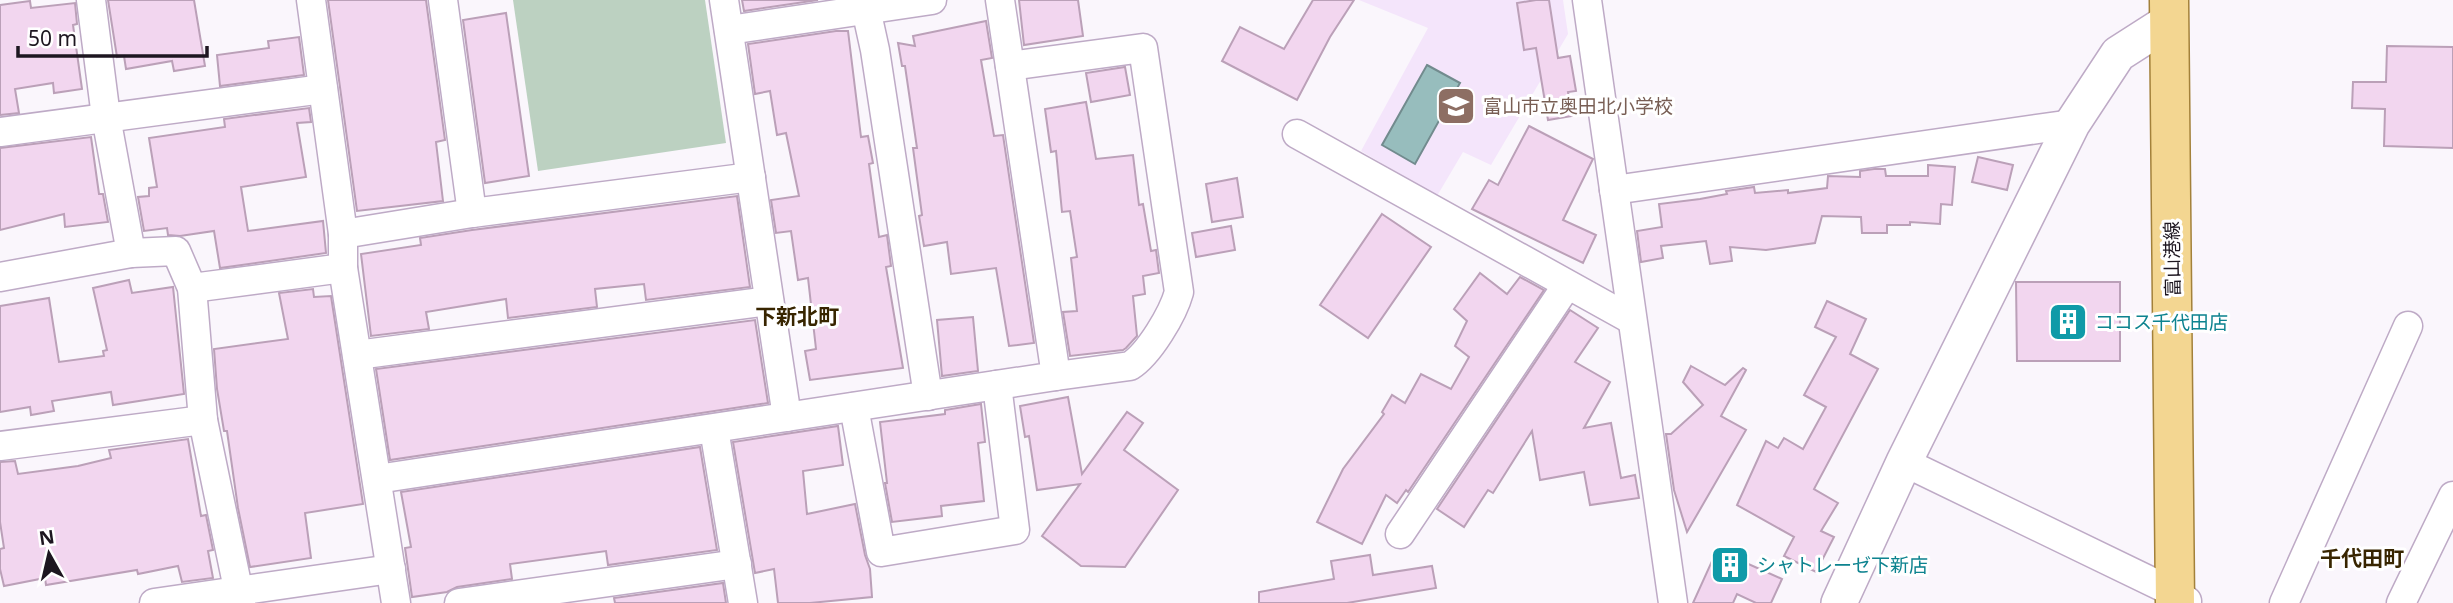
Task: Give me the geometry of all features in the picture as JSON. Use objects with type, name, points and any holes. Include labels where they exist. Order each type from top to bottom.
[{"type":"main road","name":"富山港線","points":[[2168,11],[2180,600]]},
{"type":"street","points":[[91,0],[106,117],[131,253]]},
{"type":"street","points":[[311,0],[343,234],[343,268],[396,603]]},
{"type":"street","points":[[443,0],[472,213]]},
{"type":"street","points":[[724,0],[787,417]]},
{"type":"street","points":[[729,30],[864,5],[932,0]]},
{"type":"street","points":[[1000,0],[1056,376]]},
{"type":"street","points":[[1587,0],[1673,603]]},
{"type":"street","points":[[864,5],[875,50],[928,396]]},
{"type":"street","points":[[1839,603],[1904,462],[2072,124],[2118,54],[2168,11]]},
{"type":"street","points":[[377,479],[1130,366],[1140,360],[1175,306],[1178,292],[1143,48],[1010,66]]},
{"type":"street","points":[[0,132],[323,89]]},
{"type":"street","points":[[1614,190],[2072,124]]},
{"type":"street","points":[[1297,134],[1632,320]]},
{"type":"street","points":[[343,234],[472,213],[751,177]]},
{"type":"street","points":[[0,276],[131,253],[176,251],[192,288],[203,420],[240,597]]},
{"type":"street","points":[[192,288],[343,268]]},
{"type":"street","points":[[1400,534],[1567,285]]},
{"type":"street","points":[[357,355],[769,301]]},
{"type":"street","points":[[2284,603],[2408,326]]},
{"type":"street","points":[[854,407],[881,552],[1015,530],[997,385]]},
{"type":"street","points":[[0,446],[203,420]]},
{"type":"street","points":[[714,429],[743,603]]},
{"type":"street","points":[[1904,462],[2180,600]]},
{"type":"street","points":[[2401,603],[2453,496]]},
{"type":"street","points":[[459,603],[737,564]]},
{"type":"street","points":[[154,603],[240,597],[390,569]]},
{"type":"shaded area","name":"富山市立奥田北小学校","points":[[1359,0],[1563,0],[1568,34],[1491,165],[1463,152],[1437,196],[1361,151],[1428,28]]},
{"type":"green space","points":[[513,0],[705,0],[726,143],[538,171]]},
{"type":"water","points":[[1427,65],[1460,83],[1415,164],[1382,145]]},
{"type":"building","points":[[108,0],[194,0],[205,66],[174,71],[172,61],[126,69],[124,56],[117,57]]},
{"type":"building","points":[[328,0],[426,0],[445,140],[436,142],[443,201],[357,211]]},
{"type":"building","points":[[742,0],[818,0],[744,11]]},
{"type":"building","points":[[1019,0],[1078,0],[1083,36],[1024,45]]},
{"type":"building","points":[[1313,0],[1354,0],[1330,37],[1297,100],[1222,61],[1240,27],[1284,49]]},
{"type":"building","points":[[1549,0],[1558,58],[1570,56],[1576,91],[1568,92],[1572,116],[1548,120],[1536,48],[1524,50],[1517,3]]},
{"type":"building","points":[[30,1],[31,8],[75,3],[77,24],[73,25],[82,89],[54,93],[53,83],[15,89],[19,113],[0,115],[0,5]]},
{"type":"building","points":[[506,13],[529,176],[485,183],[463,20]]},
{"type":"building","points":[[986,21],[992,58],[981,60],[994,136],[1003,135],[1034,343],[1009,346],[996,268],[951,274],[947,242],[924,246],[913,148],[917,148],[905,66],[902,66],[898,43],[915,46],[913,36]]},
{"type":"building","points":[[848,31],[861,137],[868,136],[873,163],[869,164],[879,237],[887,235],[891,266],[886,267],[903,368],[810,380],[805,351],[816,349],[808,278],[798,280],[791,231],[776,233],[771,200],[799,196],[786,133],[777,135],[770,91],[755,94],[748,44]]},
{"type":"building","points":[[299,37],[304,75],[220,86],[217,55],[269,48],[268,41]]},
{"type":"building","points":[[2387,46],[2453,47],[2453,148],[2384,146],[2385,109],[2352,108],[2353,82],[2386,82]]},
{"type":"building","points":[[1125,67],[1130,95],[1091,102],[1086,73]]},
{"type":"building","points":[[1086,102],[1096,159],[1133,155],[1139,205],[1143,204],[1151,251],[1156,250],[1159,273],[1143,276],[1145,294],[1133,296],[1137,336],[1126,348],[1070,356],[1063,312],[1077,311],[1071,258],[1077,257],[1070,211],[1062,212],[1056,151],[1051,152],[1045,109]]},
{"type":"building","points":[[309,108],[311,122],[297,123],[306,177],[241,187],[248,231],[323,221],[326,253],[220,268],[214,231],[180,236],[168,235],[167,228],[144,231],[138,197],[149,196],[149,188],[157,187],[149,138],[225,127],[224,119]]},
{"type":"building","points":[[1529,126],[1593,159],[1563,220],[1596,235],[1583,263],[1472,209],[1489,180],[1498,185]]},
{"type":"building","points":[[91,137],[99,194],[103,194],[108,222],[65,227],[64,214],[0,230],[0,148]]},
{"type":"building","points":[[1978,157],[2013,165],[2007,190],[1972,182]]},
{"type":"building","points":[[1928,165],[1955,167],[1952,205],[1941,204],[1940,224],[1910,222],[1910,225],[1887,225],[1887,233],[1862,233],[1861,217],[1822,216],[1815,243],[1766,250],[1730,247],[1732,261],[1710,264],[1706,241],[1661,246],[1663,258],[1641,262],[1637,231],[1662,227],[1659,204],[1700,199],[1727,194],[1726,191],[1754,187],[1755,193],[1788,190],[1788,193],[1827,188],[1828,176],[1860,177],[1860,171],[1874,169],[1885,169],[1886,176],[1928,176]]},
{"type":"building","points":[[1237,178],[1243,217],[1212,222],[1206,184]]},
{"type":"building","points":[[737,196],[750,287],[646,300],[644,284],[595,289],[597,307],[508,318],[506,299],[426,312],[429,329],[371,336],[361,254],[421,245],[420,238]]},
{"type":"building","points":[[1382,214],[1431,247],[1368,338],[1320,305]]},
{"type":"building","points":[[1231,226],[1235,250],[1196,257],[1192,233]]},
{"type":"building","points":[[1480,273],[1507,294],[1520,277],[1544,290],[1408,492],[1406,490],[1397,503],[1386,495],[1362,544],[1317,522],[1343,469],[1384,414],[1382,412],[1392,395],[1405,403],[1421,374],[1451,389],[1469,357],[1455,346],[1467,321],[1454,309]]},
{"type":"building","points":[[129,280],[132,293],[173,287],[184,394],[113,405],[111,392],[52,401],[54,411],[31,415],[30,407],[0,412],[0,306],[49,298],[59,362],[104,356],[103,351],[107,350],[93,288]]},
{"type":"building","name":"ココス千代田店","points":[[2016,282],[2120,282],[2120,361],[2017,361]]},
{"type":"building","points":[[313,289],[314,297],[331,296],[363,504],[305,513],[311,558],[250,567],[227,431],[224,431],[217,389],[214,349],[288,339],[279,293]]},
{"type":"building","points":[[1827,301],[1866,319],[1850,354],[1878,369],[1814,489],[1838,503],[1821,531],[1834,537],[1816,572],[1784,556],[1794,537],[1737,505],[1766,441],[1778,448],[1784,438],[1803,449],[1826,407],[1804,395],[1836,337],[1815,327]]},
{"type":"building","points":[[1570,310],[1598,328],[1575,362],[1610,382],[1584,428],[1611,423],[1621,478],[1635,475],[1639,498],[1590,505],[1584,472],[1540,480],[1532,431],[1493,493],[1488,490],[1464,527],[1437,509]]},
{"type":"building","points":[[973,317],[978,371],[942,376],[937,320]]},
{"type":"building","points":[[755,320],[768,403],[390,460],[376,369]]},
{"type":"building","points":[[1691,366],[1725,385],[1743,368],[1746,370],[1721,416],[1746,430],[1687,532],[1674,490],[1666,434],[1671,434],[1703,405],[1683,382]]},
{"type":"building","points":[[1068,397],[1082,474],[1127,412],[1143,423],[1124,450],[1178,490],[1125,567],[1081,566],[1042,536],[1080,484],[1037,490],[1029,436],[1025,437],[1020,406]]},
{"type":"building","points":[[981,404],[985,442],[978,443],[984,501],[941,506],[942,516],[892,522],[885,483],[880,422],[945,414],[945,410]]},
{"type":"building","points":[[838,426],[843,465],[803,471],[807,514],[855,504],[870,569],[872,597],[778,603],[774,569],[755,573],[733,442]]},
{"type":"building","points":[[188,439],[201,516],[206,515],[213,550],[208,551],[213,578],[182,582],[178,566],[138,574],[137,570],[46,585],[45,578],[4,586],[0,569],[0,549],[4,548],[0,522],[0,462],[15,461],[18,474],[78,466],[111,458],[109,450]]},
{"type":"building","points":[[700,447],[717,550],[608,565],[606,551],[510,564],[512,579],[412,597],[405,548],[411,547],[401,492]]},
{"type":"building","name":"シャトレーゼ下新店","points":[[1717,550],[1782,579],[1771,603],[1756,603],[1737,594],[1733,603],[1693,603]]},
{"type":"building","points":[[1370,555],[1373,575],[1432,566],[1436,588],[1347,603],[1259,603],[1259,592],[1334,579],[1331,561]]},
{"type":"building","points":[[723,583],[726,603],[615,603],[614,598]]},
{"type":"place","name":"富山市立奥田北小学校","points":[[1456,106]]},
{"type":"place","name":"ココス千代田店","points":[[2068,322]]},
{"type":"place","name":"シャトレーゼ下新店","points":[[1730,565]]},
{"type":"district","name":"下新北町","points":[[797,317]]},
{"type":"district","name":"千代田町","points":[[2362,559]]}]
